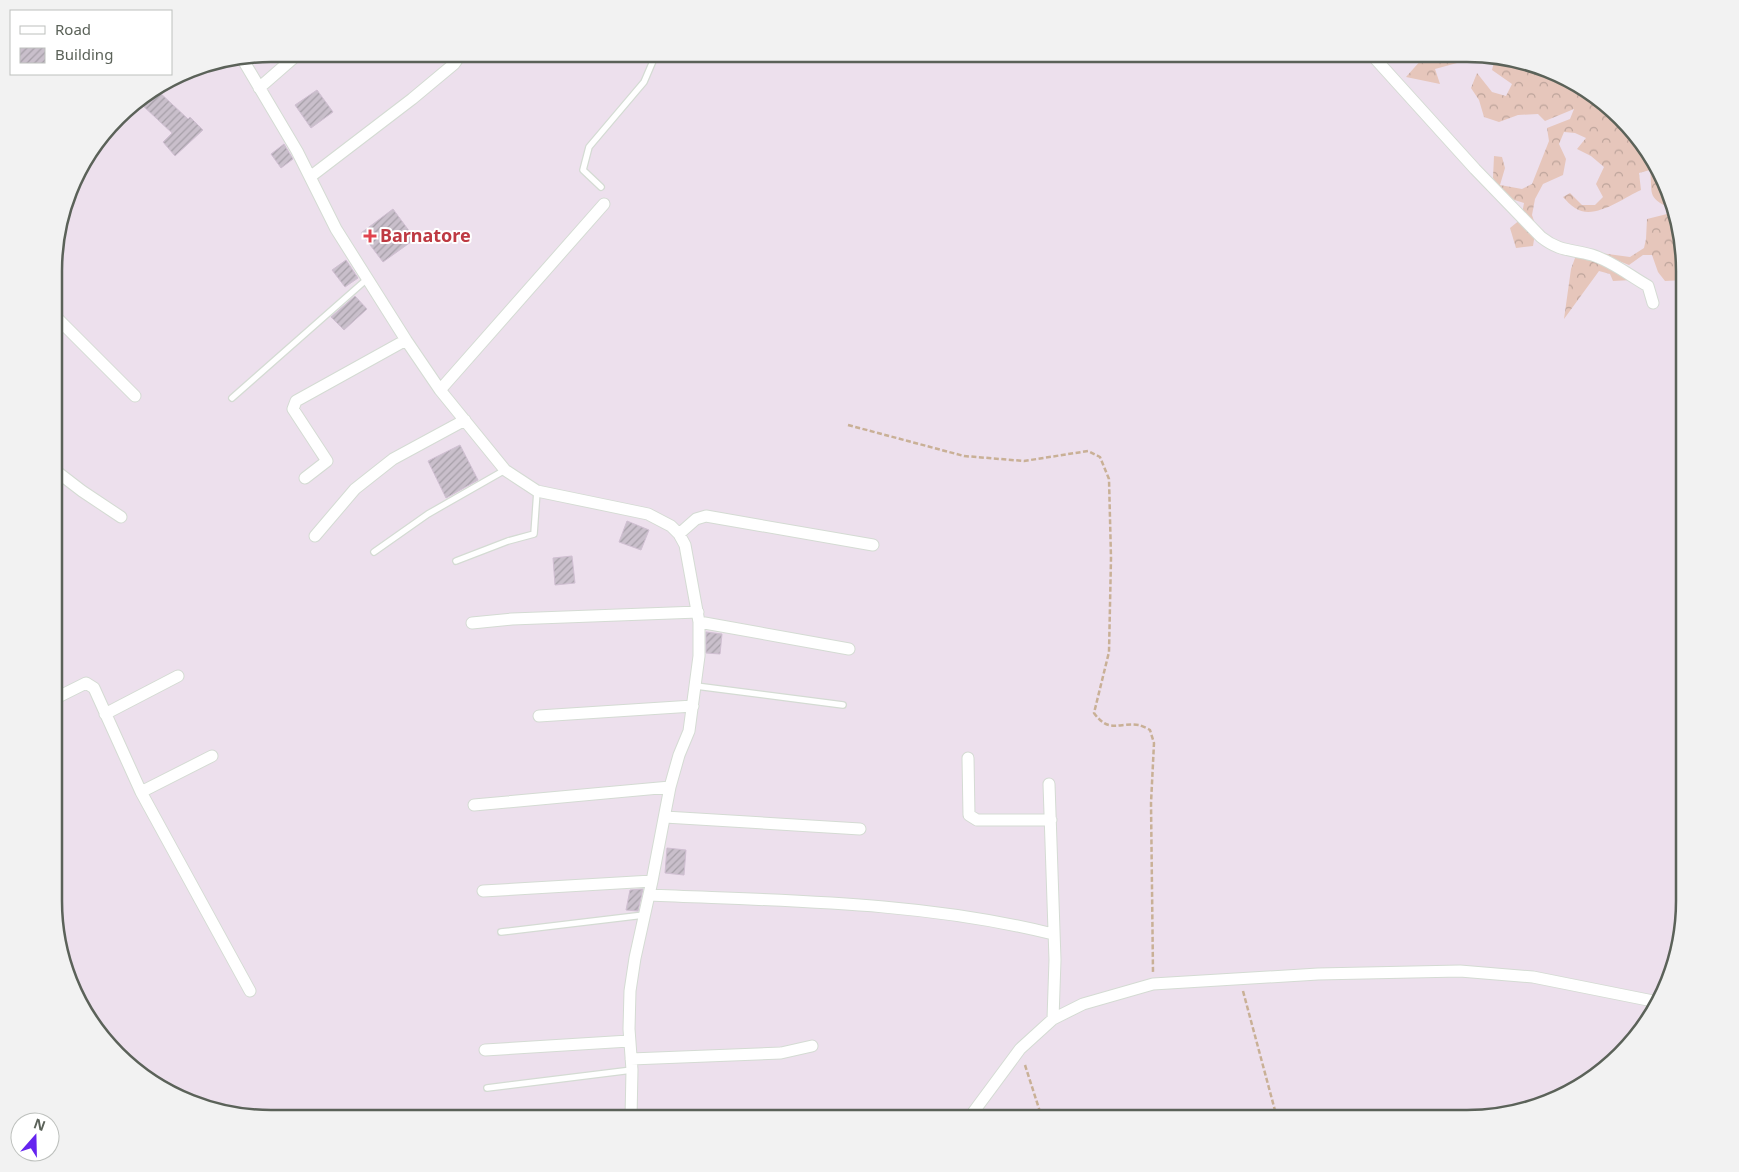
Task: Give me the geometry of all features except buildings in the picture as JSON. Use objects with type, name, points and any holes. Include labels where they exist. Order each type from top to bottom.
[{"type":"street","points":[[259,88],[289,62]]},
{"type":"street","points":[[310,177],[455,62]]},
{"type":"street","points":[[1378,62],[1475,169],[1541,237],[1552,246],[1563,250],[1593,255],[1612,264],[1648,286],[1653,303]]},
{"type":"street","points":[[245,64],[297,151],[336,229],[406,340],[440,390],[505,470],[537,491],[648,514],[671,526],[679,534],[685,546],[698,617],[699,656],[689,731],[679,755],[670,787],[630,991],[632,1110]]},
{"type":"street","points":[[440,390],[604,204]]},
{"type":"street","points":[[62,323],[135,396]]},
{"type":"street","points":[[306,478],[327,461],[293,409],[296,401],[406,340]]},
{"type":"street","points":[[315,536],[355,489],[393,459],[464,420]]},
{"type":"street","points":[[62,476],[121,517]]},
{"type":"street","points":[[679,534],[696,519],[706,516],[873,545]]},
{"type":"street","points":[[472,623],[512,619],[698,617],[850,649]]},
{"type":"street","points":[[105,714],[178,676]]},
{"type":"street","points":[[62,695],[86,683],[94,688],[141,792],[250,991]]},
{"type":"street","points":[[539,716],[693,706]]},
{"type":"street","points":[[141,792],[212,756]]},
{"type":"street","points":[[968,758],[969,815],[977,820],[1051,820]]},
{"type":"street","points":[[1049,784],[1055,960],[1053,1019]]},
{"type":"street","points":[[474,805],[670,787]]},
{"type":"street","points":[[664,817],[860,829]]},
{"type":"street","points":[[483,891],[652,881]]},
{"type":"street","points":[[649,895],[796,900],[877,906],[935,912],[1013,924],[1053,934]]},
{"type":"street","points":[[975,1110],[1020,1049],[1053,1019],[1083,1004],[1153,984],[1423,970],[1460,971],[1533,978],[1651,1001]]},
{"type":"street","points":[[485,1050],[630,1041]]},
{"type":"street","points":[[632,1064],[781,1053],[812,1046]]},
{"type":"lane","points":[[600,187],[583,170],[589,147],[644,82],[653,62]]},
{"type":"lane","points":[[232,398],[367,279]]},
{"type":"lane","points":[[374,552],[428,514],[505,470]]},
{"type":"lane","points":[[456,560],[508,541],[534,534],[537,491]]},
{"type":"lane","points":[[696,686],[843,705]]},
{"type":"lane","points":[[501,932],[644,915]]},
{"type":"lane","points":[[487,1088],[632,1064]]},
{"type":"path","points":[[848,425],[964,456],[1024,461],[1088,451],[1100,457],[1108,479],[1111,558],[1109,652],[1094,713],[1100,722],[1113,726],[1138,725],[1150,730],[1154,743],[1151,803],[1153,984]]},
{"type":"path","points":[[1240,978],[1275,1110]]},
{"type":"path","points":[[1020,1049],[1039,1110]]},
{"type":"green space","points":[[1419,62],[1458,62],[1435,69],[1440,84],[1406,77]]},
{"type":"green space","points":[[1494,64],[1547,78],[1572,91],[1605,114],[1633,144],[1650,170],[1639,173],[1641,190],[1608,207],[1591,212],[1573,207],[1563,197],[1570,193],[1582,205],[1595,205],[1603,197],[1596,184],[1604,167],[1591,156],[1577,149],[1586,138],[1575,133],[1564,132],[1559,144],[1566,159],[1563,175],[1543,184],[1535,199],[1532,215],[1536,227],[1533,246],[1516,248],[1510,228],[1521,219],[1524,203],[1505,197],[1493,178],[1494,156],[1502,157],[1505,168],[1500,185],[1522,189],[1532,184],[1549,141],[1547,128],[1570,119],[1574,109],[1545,121],[1538,114],[1518,115],[1499,122],[1484,117],[1479,100],[1471,88],[1477,73],[1492,92],[1506,96],[1512,84],[1492,70]]},
{"type":"green space","points":[[1650,170],[1661,192],[1665,206],[1657,201],[1651,189]]},
{"type":"green space","points":[[1668,214],[1675,245],[1676,280],[1665,281],[1658,272],[1652,255],[1643,255],[1629,265],[1614,259],[1632,280],[1613,281],[1610,274],[1599,271],[1564,319],[1571,269],[1578,250],[1630,257],[1644,248],[1647,219]]},
{"type":"place","name":"Barnatore","points":[[370,236]]}]
